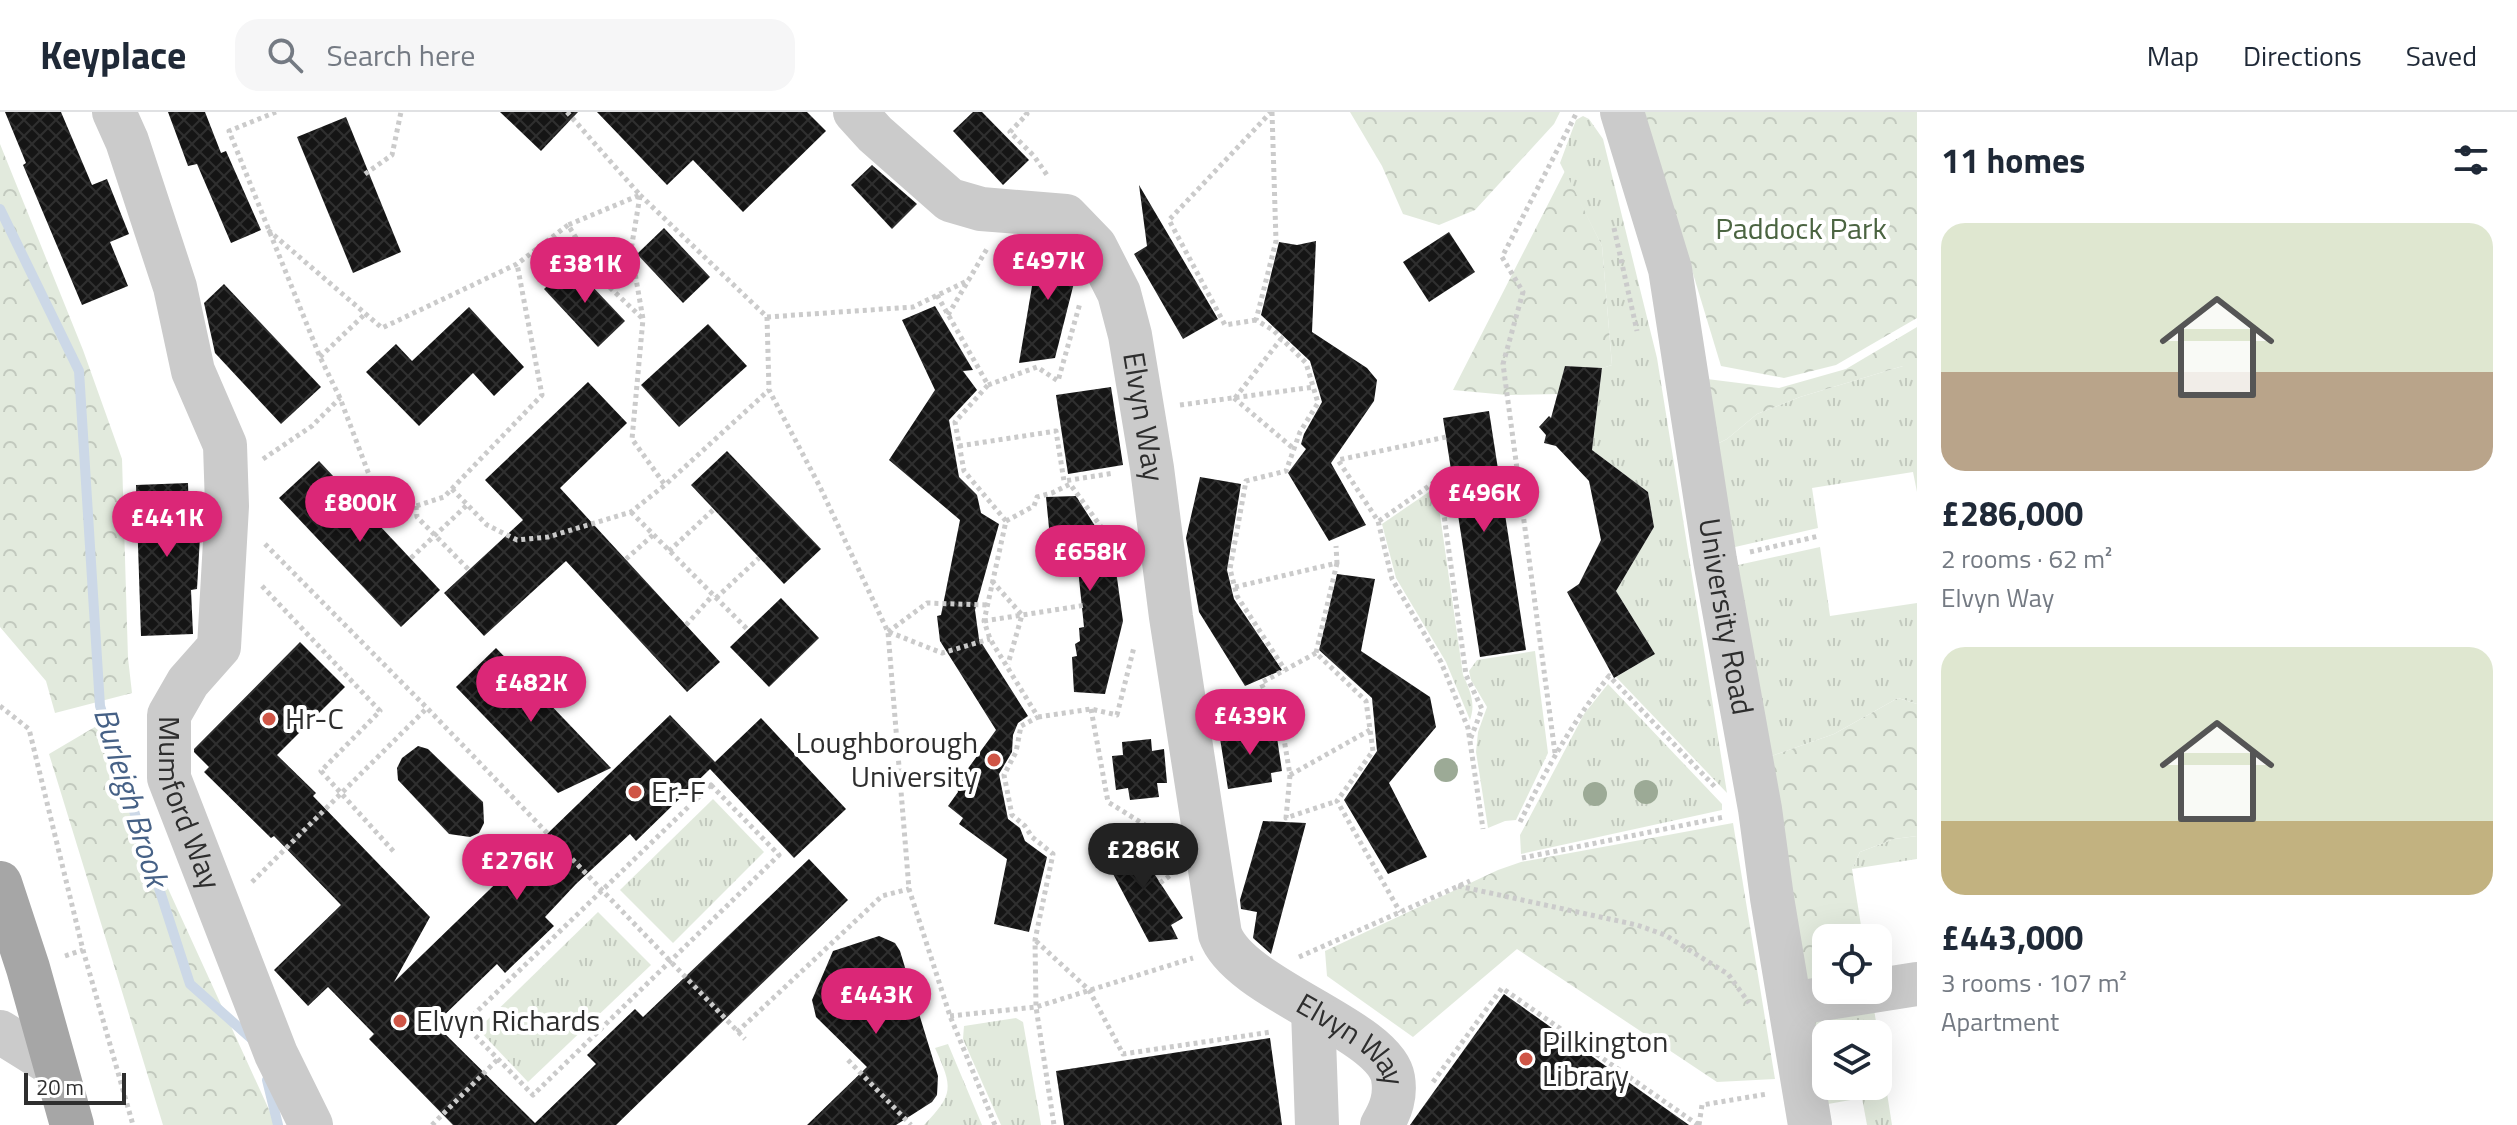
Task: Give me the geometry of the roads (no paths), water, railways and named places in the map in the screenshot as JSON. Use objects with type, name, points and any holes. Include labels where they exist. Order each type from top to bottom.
[{"type":"main road","points":[[0,883],[28,968],[72,1125]]},
{"type":"street","name":"Mumford Way","points":[[114,112],[127,141],[175,287],[193,371],[225,445],[226,512],[219,647],[188,682],[169,715],[169,778],[276,1054],[311,1125]]},
{"type":"street","name":"Elvyn Way","points":[[855,112],[875,134],[950,200],[981,209],[1066,216],[1095,246],[1119,293],[1127,321],[1152,468],[1215,908],[1225,948],[1258,975],[1376,1051],[1393,1075],[1388,1116]]},
{"type":"street","name":"University Road","points":[[1622,112],[1670,269],[1750,811],[1771,1006],[1810,1125]]},
{"type":"street","points":[[1771,1006],[1917,984]]},
{"type":"street","points":[[1313,1010],[1317,1125]]},
{"type":"street","points":[[0,1032],[55,1066]]},
{"type":"waterway","name":"Burleigh Brook","points":[[0,209],[79,371],[100,706],[190,984],[253,1040]]},
{"type":"waterway","name":"Burleigh Brook","points":[[267,1080],[278,1125]]},
{"type":"place","name":"Hr-C","points":[[269,719]]},
{"type":"place","name":"Loughborough University","points":[[994,760]]},
{"type":"place","name":"Er-F","points":[[635,792]]},
{"type":"place","name":"Elvyn Richards","points":[[400,1021]]},
{"type":"place","name":"Pilkington Library","points":[[1526,1059]]},
{"type":"park label","name":"Paddock Park","points":[[1801,229]]}]
